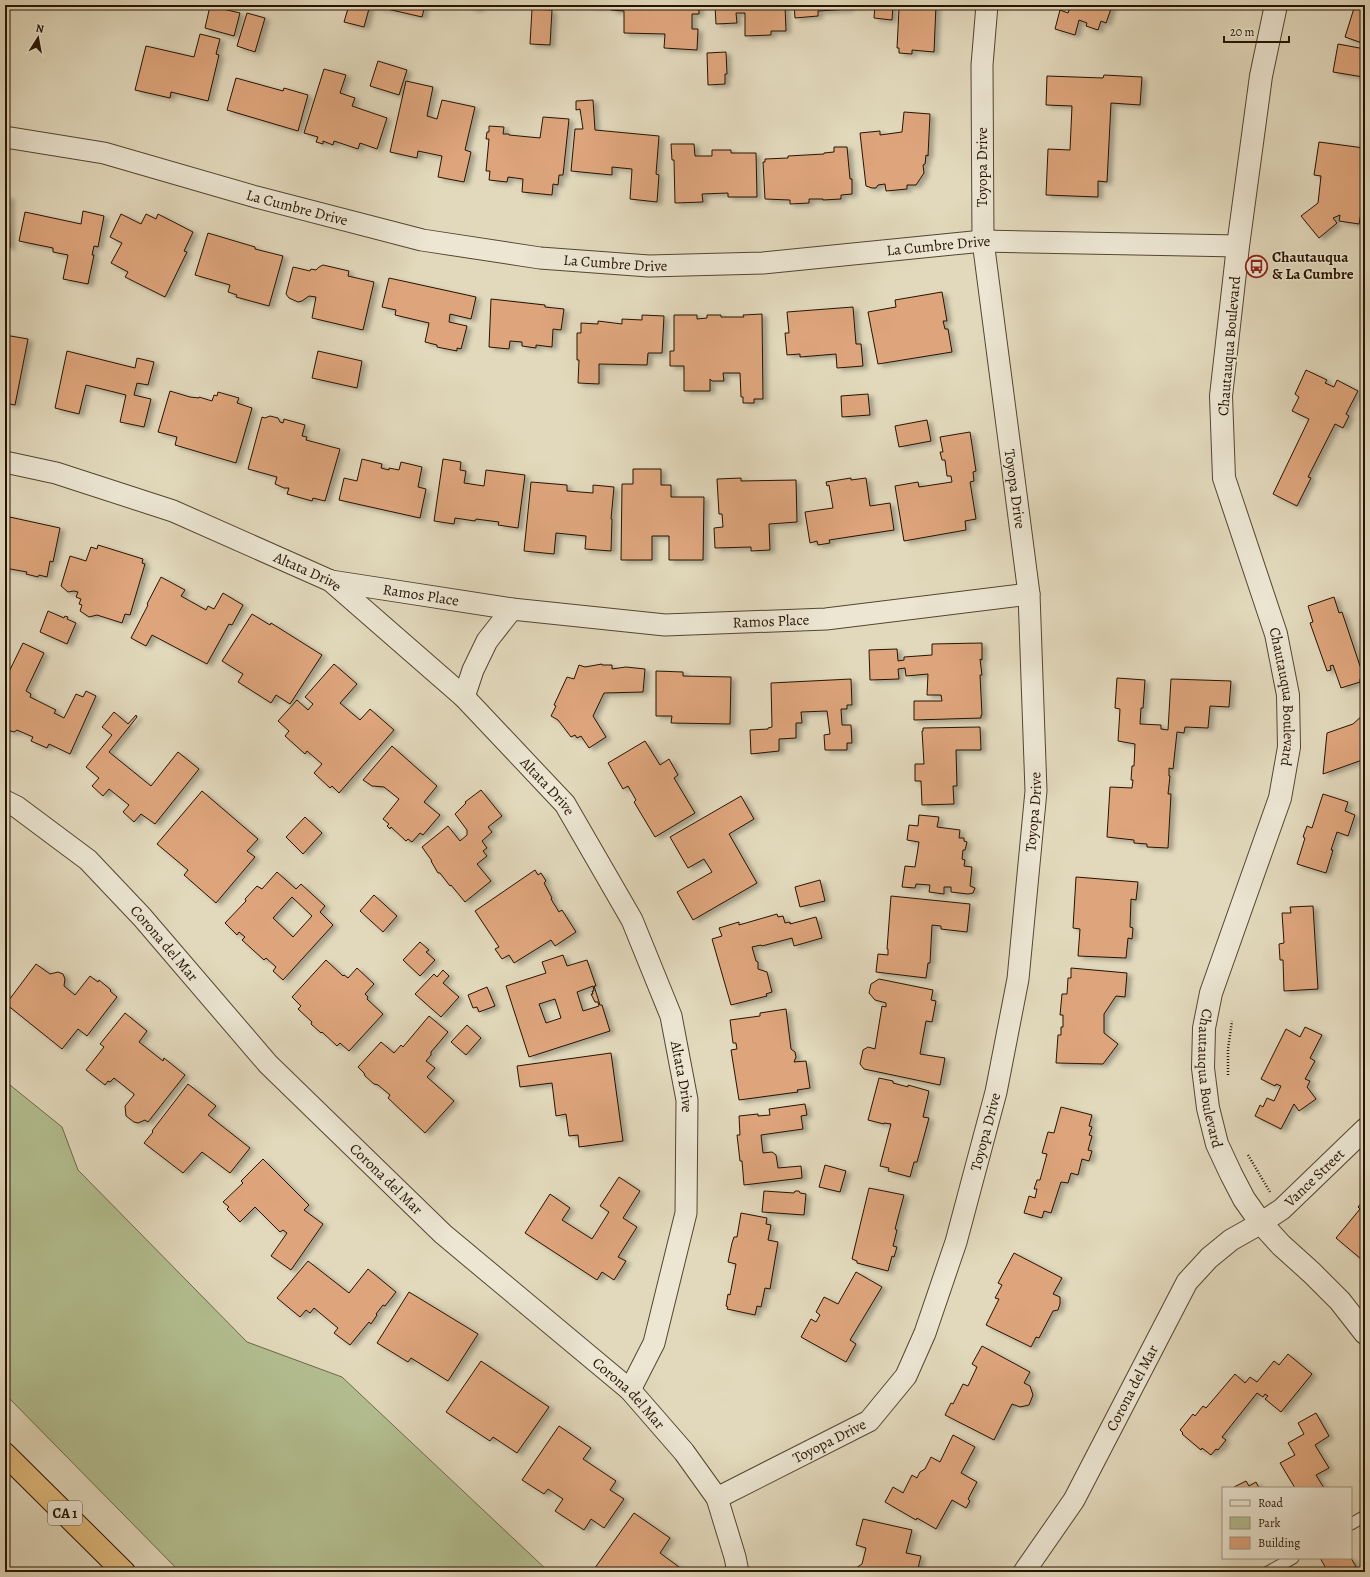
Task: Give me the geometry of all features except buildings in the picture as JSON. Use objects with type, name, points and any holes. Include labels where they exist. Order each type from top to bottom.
[{"type":"highway","name":"CA 1","points":[[5,1454],[124,1572]]},
{"type":"street","name":"Toyopa Drive","points":[[716,1498],[869,1421],[906,1376],[928,1325],[956,1242],[996,1092],[1018,979],[1036,792],[1029,594],[982,241],[982,65],[987,5]]},
{"type":"street","name":"Chautauqua Boulevard","points":[[1276,5],[1261,76],[1238,246],[1221,396],[1224,478],[1276,634],[1288,695],[1289,746],[1280,798],[1211,993],[1204,1028],[1203,1068],[1208,1108],[1218,1144],[1244,1200],[1261,1224],[1340,1301],[1365,1333]]},
{"type":"street","name":"La Cumbre Drive","points":[[5,137],[104,153],[256,197],[422,240],[540,258],[649,266],[762,263],[982,241],[1238,246]]},
{"type":"street","name":"Altata Drive","points":[[5,462],[56,473],[173,511],[330,581],[464,697],[565,804],[632,920],[671,1016],[686,1100],[686,1213],[654,1343],[630,1390]]},
{"type":"street","name":"Ramos Place","points":[[330,581],[512,609],[665,625],[826,619],[1029,594]]},
{"type":"street","points":[[464,697],[473,670],[487,641],[512,609]]},
{"type":"street","name":"Corona del Mar","points":[[5,800],[17,807],[88,860],[142,916],[268,1064],[443,1234],[630,1390],[684,1452],[716,1498],[735,1557],[738,1572]]},
{"type":"street","name":"Vance Street","points":[[1261,1224],[1291,1201],[1365,1129]]},
{"type":"street","name":"Corona del Mar","points":[[1024,1572],[1074,1500],[1188,1282],[1209,1258],[1231,1240],[1261,1224]]},
{"type":"lane","points":[[1352,1523],[1365,1516]]},
{"type":"lane","points":[[1268,1572],[1291,1559]]},
{"type":"path","points":[[1228,1079],[1228,1049],[1232,1021]]},
{"type":"path","points":[[1247,1153],[1271,1194]]},
{"type":"green space","points":[[5,1081],[62,1127],[78,1170],[247,1342],[342,1377],[549,1572],[180,1572],[5,1394]]},
{"type":"place","name":"Chautauqua & La Cumbre","points":[[1256,266]]}]
